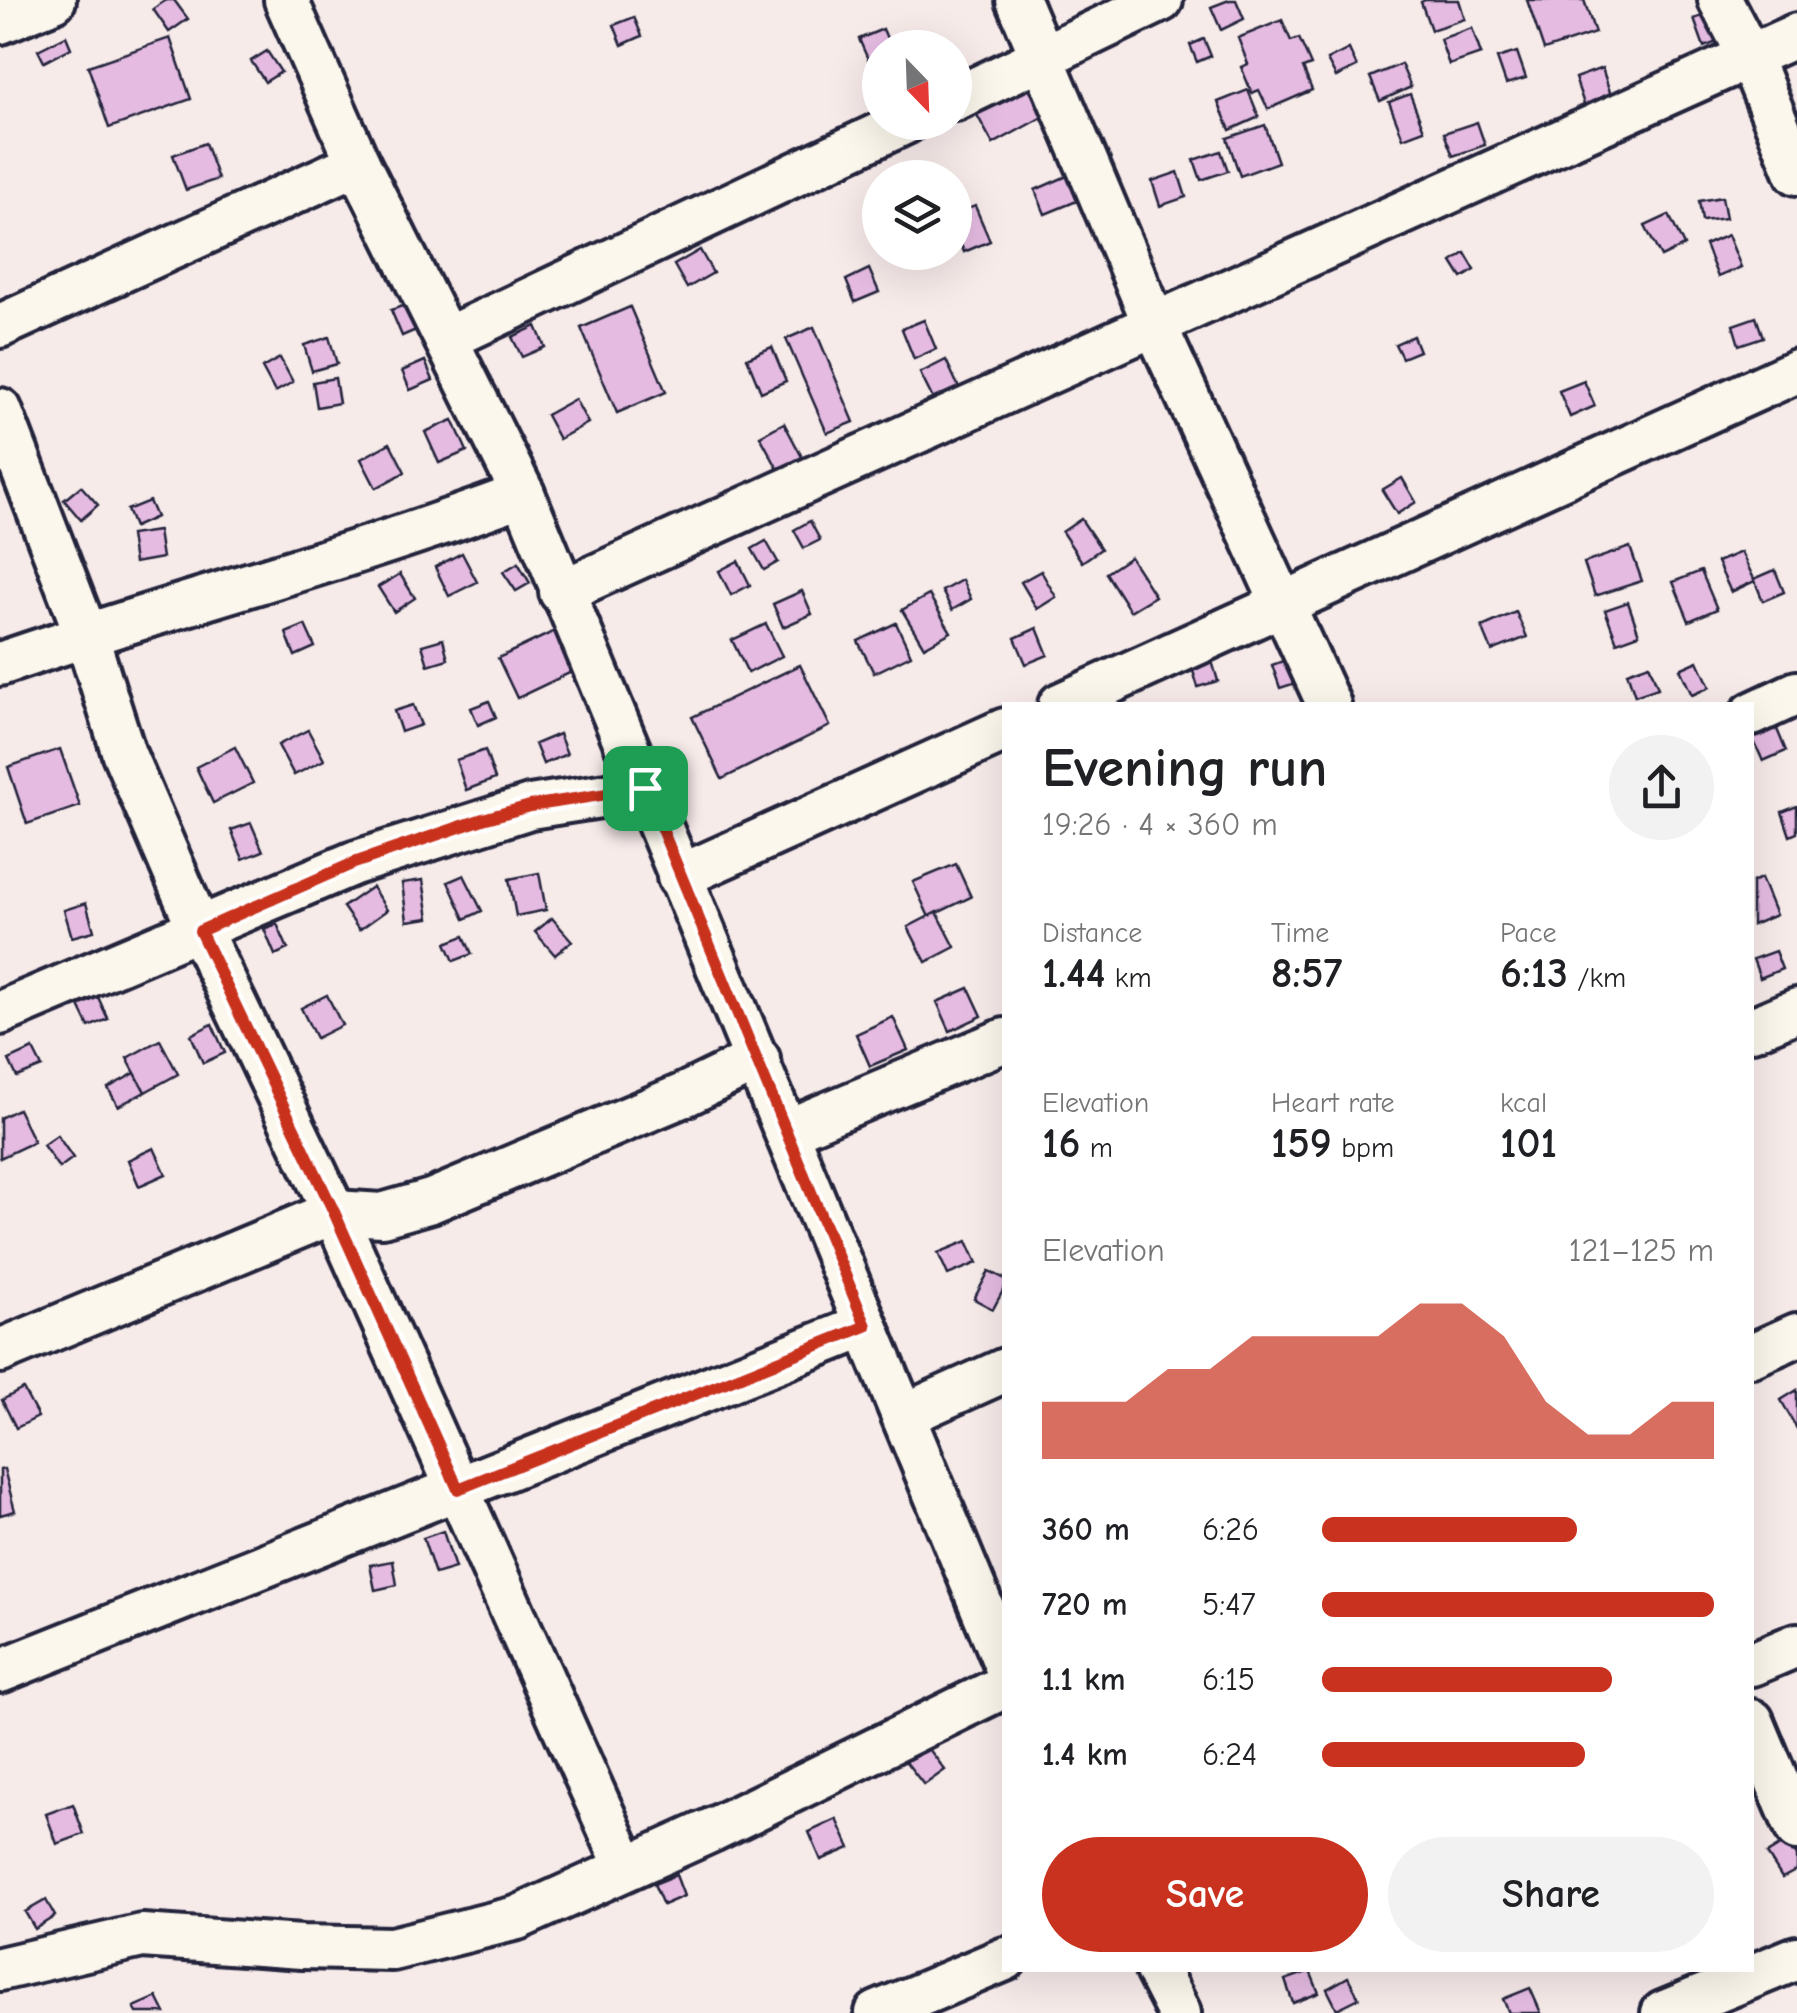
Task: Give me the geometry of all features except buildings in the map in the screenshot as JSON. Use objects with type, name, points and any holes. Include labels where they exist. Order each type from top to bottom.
[{"type":"street","points":[[0,22],[54,0]]},
{"type":"street","points":[[286,0],[358,162],[523,494],[1002,1655]]},
{"type":"street","points":[[1018,0],[1154,322],[1329,702]]},
{"type":"street","points":[[972,91],[1161,0]]},
{"type":"street","points":[[1720,0],[1749,55],[1797,173]]},
{"type":"street","points":[[562,592],[1797,35]]},
{"type":"street","points":[[446,339],[868,140]]},
{"type":"street","points":[[0,326],[358,162]]},
{"type":"street","points":[[1067,702],[1797,371]]},
{"type":"street","points":[[0,410],[86,634],[124,754],[200,931],[334,1212],[626,1866]]},
{"type":"street","points":[[0,664],[86,634],[323,564],[523,494]]},
{"type":"street","points":[[1754,713],[1797,693]]},
{"type":"street","points":[[679,877],[1002,731]]},
{"type":"street","points":[[0,1013],[354,863],[530,806],[645,788]]},
{"type":"street","points":[[1754,1029],[1797,1010]]},
{"type":"street","points":[[787,1130],[1002,1041]]},
{"type":"street","points":[[0,1351],[334,1212],[382,1215],[431,1201],[684,1095],[758,1059]]},
{"type":"street","points":[[0,1671],[866,1326]]},
{"type":"street","points":[[1754,1354],[1797,1335]]},
{"type":"street","points":[[906,1415],[1002,1371]]},
{"type":"street","points":[[1754,1663],[1797,1645]]},
{"type":"street","points":[[0,1970],[142,1936],[392,1949],[517,1918],[712,1830],[1002,1687]]},
{"type":"street","points":[[1754,1726],[1797,1829]]},
{"type":"street","points":[[1663,2013],[1797,1958]]},
{"type":"street","points":[[877,2013],[1002,1960]]},
{"type":"street","points":[[1158,1972],[1180,2013]]},
{"type":"route","points":[[645,788],[866,1326],[458,1489],[334,1212],[200,931],[354,863],[483,819],[530,806],[645,788]]}]
